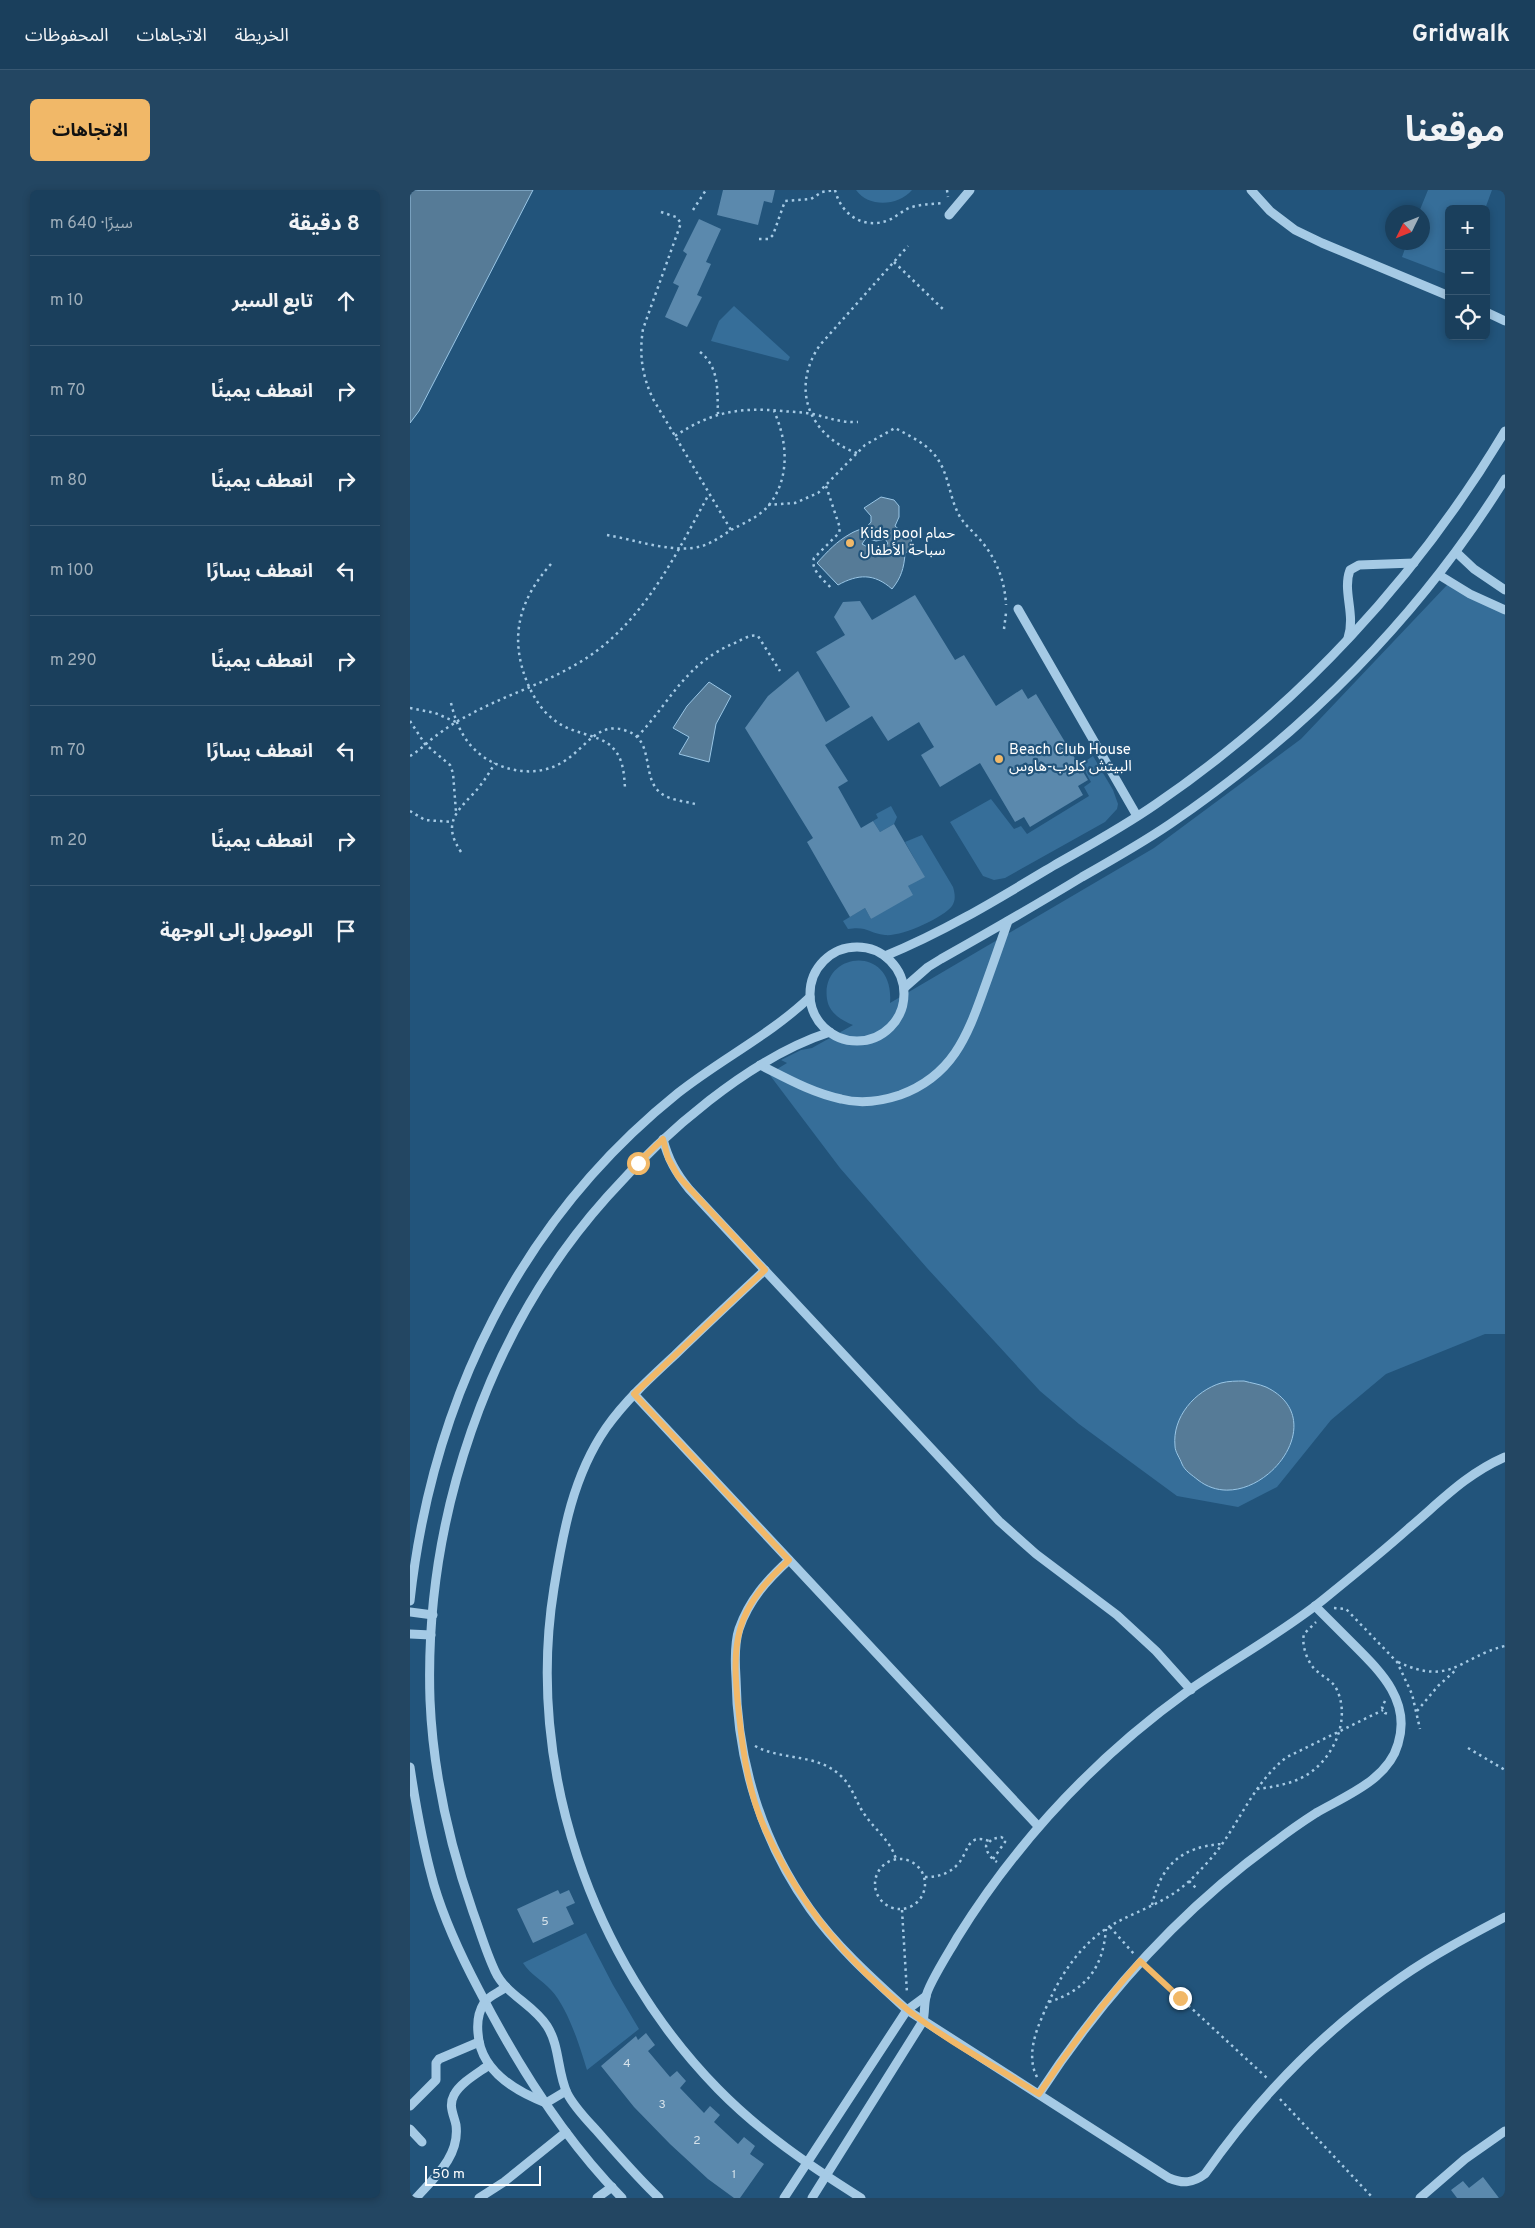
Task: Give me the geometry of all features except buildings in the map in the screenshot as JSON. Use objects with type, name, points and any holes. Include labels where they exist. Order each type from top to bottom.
[{"type":"street","points":[[949,215],[970,190]]},
{"type":"street","points":[[1251,190],[1270,211],[1295,230],[1447,295]]},
{"type":"street","points":[[1490,314],[1505,321]]},
{"type":"street","points":[[885,956],[929,937],[961,920],[1137,816],[1190,780],[1256,728],[1346,641],[1414,563],[1457,505],[1505,431]]},
{"type":"street","points":[[904,988],[928,967],[1150,837],[1236,776],[1298,724],[1334,691],[1384,638],[1439,575],[1505,479]]},
{"type":"street","points":[[1456,552],[1474,569],[1505,590]]},
{"type":"street","points":[[1346,641],[1351,623],[1348,580],[1350,570],[1359,565],[1414,563]]},
{"type":"street","points":[[1439,575],[1470,594],[1505,610]]},
{"type":"street","points":[[1018,609],[1137,816]]},
{"type":"street","points":[[760,1065],[820,1093],[843,1100],[890,1098],[913,1090],[933,1078],[950,1062],[964,1042],[1008,921]]},
{"type":"street","points":[[863,947],[885,956],[897,970],[904,988],[904,1000],[895,1022],[876,1037],[852,1041],[840,1038],[820,1023],[813,1011],[810,997],[810,986],[814,974],[828,956],[839,950],[863,947]]},
{"type":"street","points":[[410,1601],[423,1512],[438,1450],[460,1391],[486,1333],[507,1293],[540,1240],[573,1197],[608,1157],[647,1120],[712,1068],[782,1022],[810,997]]},
{"type":"street","points":[[659,2198],[631,2170],[578,2109],[566,2090],[559,2070],[556,2048],[548,2028],[535,2010],[506,1987],[495,1971],[480,1932],[460,1876],[445,1818],[435,1759],[430,1700],[431,1635],[436,1579],[447,1518],[463,1458],[483,1400],[533,1298],[561,1255],[592,1214],[626,1175],[663,1139],[694,1113],[760,1065],[796,1044],[830,1032]]},
{"type":"street","points":[[663,1139],[668,1158],[678,1176],[999,1521],[1036,1554],[1117,1615],[1156,1651],[1191,1690]]},
{"type":"street","points":[[765,1270],[634,1394],[605,1429],[583,1470],[568,1512],[551,1606],[548,1656],[549,1707],[554,1758],[564,1808],[577,1856],[595,1904],[646,2000],[680,2046],[718,2089],[760,2128],[806,2163],[861,2198]]},
{"type":"street","points":[[634,1394],[1038,1826]]},
{"type":"street","points":[[812,2198],[923,2021],[926,1996],[949,1951],[1004,1868],[1038,1826],[1073,1788],[1149,1720],[1315,1606],[1457,1485],[1490,1464],[1505,1457]]},
{"type":"street","points":[[789,1560],[766,1580],[749,1604],[738,1631],[735,1659],[736,1690],[741,1736],[750,1782],[764,1828],[810,1909],[839,1944],[907,2010],[1169,2178],[1178,2182],[1188,2183],[1197,2180],[1205,2174],[1239,2127],[1274,2088],[1314,2047],[1355,2011],[1447,1948],[1505,1918]]},
{"type":"street","points":[[1039,2094],[1093,2017],[1140,1961],[1205,1897],[1240,1868],[1313,1815],[1368,1782],[1382,1771],[1393,1757],[1398,1744],[1400,1729],[1399,1705],[1395,1694],[1378,1670],[1315,1606]]},
{"type":"street","points":[[410,1612],[433,1615]]},
{"type":"street","points":[[410,1634],[431,1635]]},
{"type":"street","points":[[410,1767],[419,1826],[435,1887],[456,1946],[524,2071],[566,2132],[622,2198]]},
{"type":"street","points":[[506,1987],[485,2002],[478,2027],[478,2042],[489,2064],[500,2077],[514,2088],[546,2104]]},
{"type":"street","points":[[784,2198],[907,2010],[926,1996]]},
{"type":"street","points":[[410,2106],[436,2080],[436,2063],[439,2058],[478,2042]]},
{"type":"street","points":[[416,2198],[446,2165],[453,2152],[456,2124],[451,2115],[451,2104],[454,2095],[489,2064]]},
{"type":"street","points":[[546,2104],[566,2090]]},
{"type":"street","points":[[410,2129],[422,2142]]},
{"type":"street","points":[[1420,2198],[1465,2159],[1505,2131]]},
{"type":"street","points":[[479,2198],[504,2182],[566,2132]]},
{"type":"street","points":[[597,2198],[612,2188]]},
{"type":"path","points":[[694,210],[706,190]]},
{"type":"path","points":[[759,239],[769,239],[773,235],[785,201],[811,199],[822,192],[834,190],[845,212],[859,221],[868,224],[880,223],[891,219],[900,212],[921,205],[945,203],[948,199],[947,190]]},
{"type":"path","points":[[661,212],[676,217],[680,223],[643,329],[640,347],[641,365],[646,382],[675,436],[731,530]]},
{"type":"path","points":[[857,453],[845,449],[830,439],[817,425],[806,400],[806,371],[820,345],[908,246]]},
{"type":"path","points":[[894,262],[945,311]]},
{"type":"path","points":[[700,352],[715,371],[718,414]]},
{"type":"path","points":[[675,436],[718,414],[756,409],[812,414],[846,423],[858,422]]},
{"type":"path","points":[[607,534],[679,549],[709,544],[753,518],[768,505],[778,488],[784,468],[785,449],[782,429],[774,410]]},
{"type":"path","points":[[768,505],[782,505],[807,499],[826,486],[874,438],[895,428],[922,443],[933,453],[948,478],[954,505],[960,517],[988,550],[1001,574],[1005,592],[1007,611],[1004,629]]},
{"type":"path","points":[[826,486],[840,528],[839,533],[817,554],[813,563],[814,568],[832,589]]},
{"type":"path","points":[[410,756],[456,722],[577,664],[603,647],[645,603],[679,549],[709,494]]},
{"type":"path","points":[[551,564],[538,578],[528,594],[521,612],[518,650],[522,669],[539,705],[553,720],[571,730],[606,742],[618,754],[623,764],[625,788]]},
{"type":"path","points":[[637,737],[688,674],[717,651],[734,643],[751,636],[758,636],[780,671]]},
{"type":"path","points":[[451,703],[456,722],[471,747],[495,763],[523,772],[553,767],[577,752],[600,732],[614,728],[629,731],[637,737],[646,752],[650,779],[655,789],[663,796],[694,804]]},
{"type":"path","points":[[410,708],[435,713],[456,722]]},
{"type":"path","points":[[410,722],[425,744],[450,764],[454,773],[456,812]]},
{"type":"path","points":[[462,852],[452,834],[452,822],[456,812],[481,785],[495,763]]},
{"type":"path","points":[[410,811],[425,820],[452,822]]},
{"type":"path","points":[[1257,1789],[1288,1783],[1313,1771],[1329,1754],[1339,1732],[1343,1712],[1338,1692],[1330,1680],[1313,1667],[1303,1638],[1307,1630],[1334,1608],[1346,1609],[1397,1662],[1412,1694],[1420,1728]]},
{"type":"path","points":[[1417,1712],[1443,1681],[1459,1667],[1476,1656],[1505,1646]]},
{"type":"path","points":[[1397,1662],[1426,1672],[1440,1672],[1459,1667]]},
{"type":"path","points":[[1045,2084],[1038,2078],[1033,2069],[1031,2059],[1036,2034],[1062,1976],[1078,1954],[1106,1929],[1172,1894],[1189,1881],[1222,1844],[1257,1789],[1275,1766],[1287,1757],[1383,1710]]},
{"type":"path","points":[[741,1736],[762,1750],[817,1761],[830,1767],[842,1776],[851,1788],[863,1813],[888,1840],[896,1859]]},
{"type":"path","points":[[1468,1748],[1505,1770]]},
{"type":"path","points":[[925,1878],[951,1870],[958,1864],[970,1843],[976,1840],[989,1841],[996,1837],[1006,1840],[993,1859]]},
{"type":"path","points":[[989,1841],[987,1851],[1004,1868]]},
{"type":"path","points":[[1152,1905],[1163,1874],[1174,1861],[1188,1851],[1205,1845],[1222,1844]]},
{"type":"path","points":[[896,1859],[911,1861],[922,1870],[925,1878],[926,1885],[921,1899],[916,1904],[902,1910],[895,1909],[878,1897],[875,1884],[876,1876],[884,1865],[896,1859]]},
{"type":"path","points":[[902,1910],[907,1971],[907,2010]]},
{"type":"path","points":[[1110,1927],[1140,1961],[1274,2088],[1373,2198]]},
{"type":"path","points":[[1049,2002],[1075,1990],[1095,1970],[1101,1957],[1106,1929]]},
{"type":"shaded area","points":[[410,190],[533,190],[419,411],[410,423]]},
{"type":"shaded area","points":[[856,190],[912,190],[899,199],[884,203],[868,200]]},
{"type":"shaded area","points":[[1428,190],[1492,190],[1486,205],[1445,205],[1445,273],[1402,257],[1404,250],[1430,250],[1430,205],[1422,205]]},
{"type":"shaded area","points":[[734,306],[790,357],[788,361],[711,341],[719,321]]},
{"type":"shaded area","name":"Kids pool حمام سباحة الأطفال","points":[[881,497],[894,500],[899,506],[899,517],[895,526],[902,532],[913,535],[909,549],[905,554],[902,573],[892,589],[879,580],[866,577],[845,581],[838,585],[817,563],[841,540],[871,522],[871,516],[864,508]],"holes":[[[866,538],[876,541],[885,539],[888,543],[880,554],[862,544]]]},
{"type":"shaded area","points":[[1448,584],[1505,610],[1505,1334],[1485,1334],[1386,1374],[1331,1420],[1277,1487],[1238,1507],[1177,1496],[1079,1424],[1040,1391],[927,1268],[840,1168],[769,1074],[787,1063],[781,1060],[801,1050],[812,1048],[853,1025],[844,1021],[833,1012],[827,999],[828,983],[835,971],[845,963],[858,960],[870,963],[881,970],[888,984],[890,1003],[1154,848],[1301,739]]},
{"type":"shaded area","points":[[709,682],[731,696],[716,724],[709,762],[679,754],[689,737],[673,728],[687,706]]},
{"type":"shaded area","points":[[1093,756],[1113,790],[1118,804],[1117,809],[1105,822],[1005,878],[994,880],[983,876],[950,822],[991,799],[1014,829],[1021,826],[1027,834],[1089,796],[1084,787],[1091,782],[1081,764]]},
{"type":"shaded area","points":[[891,806],[897,817],[894,824],[880,832],[873,821],[878,818],[876,814]]},
{"type":"shaded area","points":[[922,835],[953,887],[955,897],[952,906],[931,921],[911,930],[892,935],[875,933],[864,929],[848,929],[843,921],[865,908],[871,919],[908,886],[924,876],[905,842]]},
{"type":"shaded area","points":[[1244,1381],[1266,1387],[1286,1403],[1294,1422],[1291,1443],[1280,1462],[1262,1478],[1242,1488],[1219,1489],[1198,1480],[1183,1466],[1175,1448],[1177,1425],[1187,1407],[1202,1392],[1221,1383]]},
{"type":"shaded area","points":[[586,1933],[639,2029],[587,2070],[573,2028],[563,2007],[551,1990],[529,1971],[523,1963]]},
{"type":"place","name":"Kids pool حمام سباحة الأطفال","points":[[850,543]]},
{"type":"place","name":"Beach Club House البيتش كلوب-هاوس","points":[[999,759]]},
{"type":"route","points":[[638,1163],[663,1139],[668,1158],[678,1176],[765,1270],[634,1394],[789,1560],[766,1580],[749,1604],[738,1631],[735,1659],[736,1690],[741,1736],[750,1782],[764,1828],[810,1909],[839,1944],[907,2010],[1039,2094],[1070,2047],[1104,2002],[1140,1961],[1180,1998]]}]
